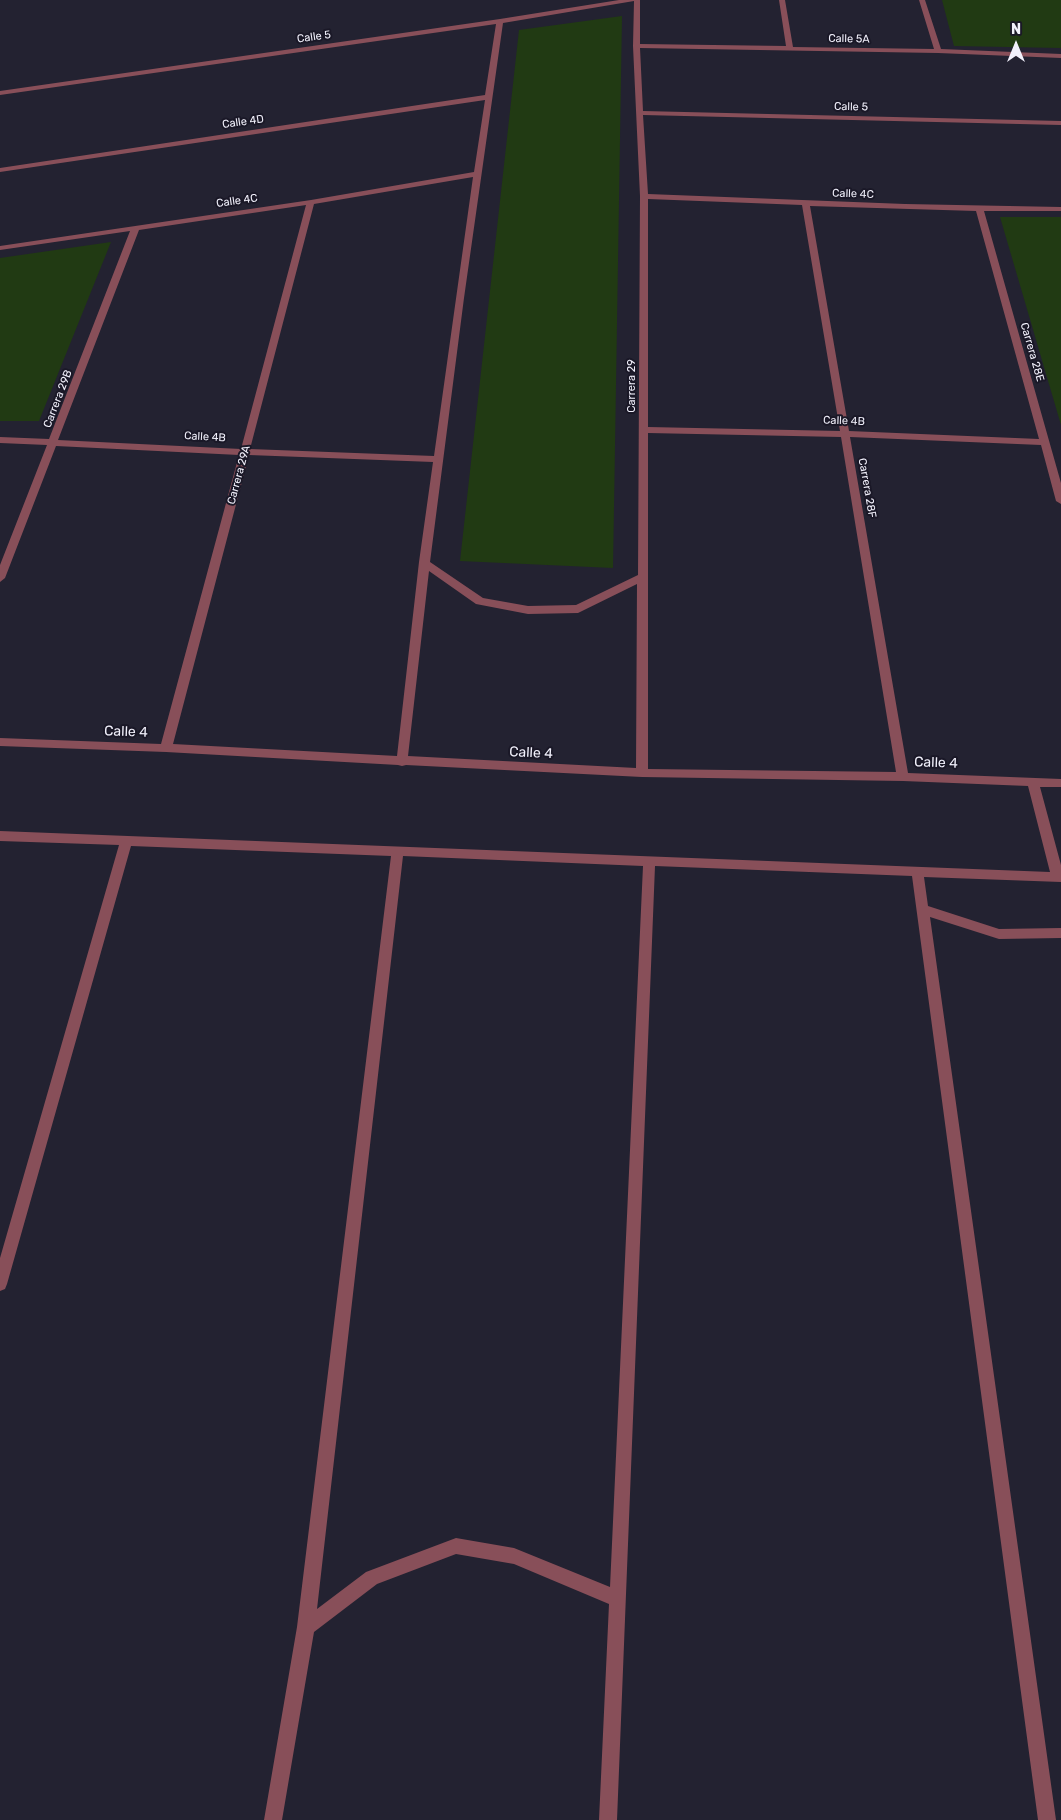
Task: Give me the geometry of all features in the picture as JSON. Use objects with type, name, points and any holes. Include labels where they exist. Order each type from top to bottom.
[{"type":"street","name":"Calle 5","points":[[0,93],[500,21],[631,0]]},
{"type":"street","name":"Carrera 29","points":[[637,0],[636,46],[644,196],[642,773]]},
{"type":"street","points":[[782,0],[790,50]]},
{"type":"street","points":[[922,0],[938,51]]},
{"type":"street","points":[[402,762],[424,562],[500,21]]},
{"type":"street","name":"Calle 5A","points":[[636,46],[938,51],[1061,56]]},
{"type":"street","name":"Calle 4D","points":[[0,170],[489,97]]},
{"type":"street","name":"Calle 5","points":[[640,113],[1061,123]]},
{"type":"street","name":"Calle 4C","points":[[0,248],[312,202],[477,174]]},
{"type":"street","name":"Calle 4C","points":[[644,196],[806,204],[980,209],[1061,209]]},
{"type":"street","name":"Carrera 29A","points":[[166,748],[312,202]]},
{"type":"street","name":"Carrera 28F","points":[[806,204],[903,776]]},
{"type":"street","name":"Carrera 28E","points":[[980,209],[1061,501]]},
{"type":"street","name":"Carrera 29B","points":[[1,574],[136,227]]},
{"type":"street","name":"Calle 4B","points":[[643,430],[845,434],[1045,442]]},
{"type":"street","name":"Calle 4B","points":[[0,440],[438,459]]},
{"type":"street","points":[[1050,458],[1061,458]]},
{"type":"street","points":[[424,562],[480,601],[528,610],[578,609],[642,577]]},
{"type":"street","name":"Calle 4","points":[[0,742],[166,748],[402,762],[642,773],[903,776],[1061,783]]},
{"type":"street","points":[[0,836],[1060,877],[1033,782]]},
{"type":"street","points":[[0,1284],[127,840]]},
{"type":"street","points":[[273,1820],[306,1627],[398,852]]},
{"type":"street","points":[[608,1820],[649,861]]},
{"type":"street","points":[[917,871],[1047,1820]]},
{"type":"street","points":[[923,910],[999,934],[1061,933]]},
{"type":"street","points":[[306,1627],[372,1578],[456,1546],[514,1556],[617,1599]]},
{"type":"green space","points":[[942,0],[1061,0],[1061,48],[954,46]]},
{"type":"green space","points":[[622,16],[613,568],[460,561],[519,30]]},
{"type":"green space","points":[[1000,217],[1061,217],[1061,425]]},
{"type":"green space","points":[[111,242],[39,421],[0,421],[0,258]]}]
